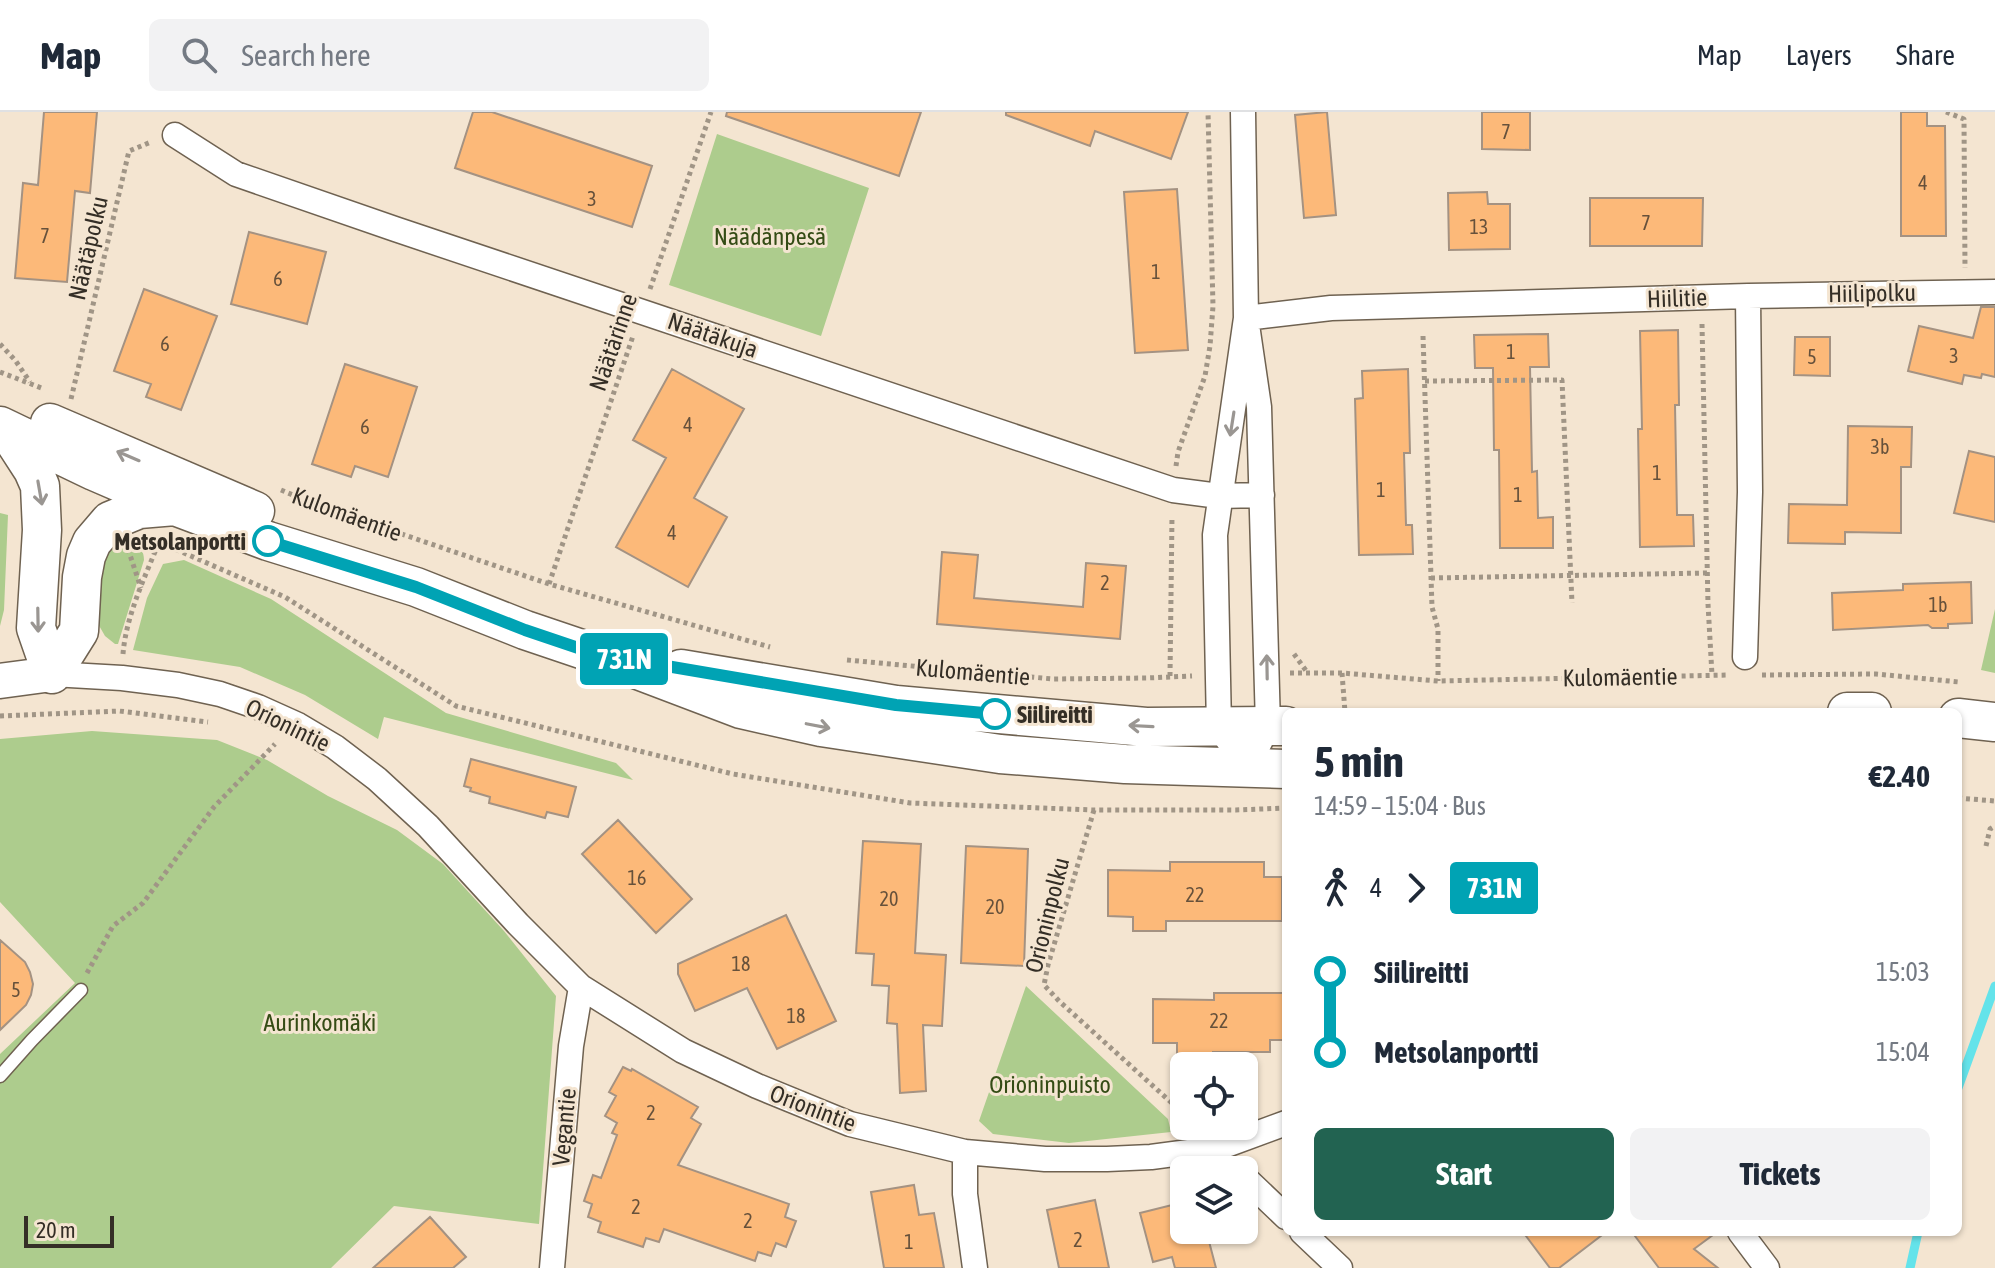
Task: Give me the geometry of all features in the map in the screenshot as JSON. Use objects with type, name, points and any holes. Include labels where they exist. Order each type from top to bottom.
[{"type":"main road","name":"Kulomäentie","points":[[9,410],[94,471],[175,506],[268,541],[416,587],[741,709],[821,727],[1000,754],[1125,764],[1282,769]]},
{"type":"main road","name":"Kulomäentie","points":[[9,410],[200,486],[416,587]]},
{"type":"main road","points":[[9,410],[40,486],[42,530],[36,628],[52,674]]},
{"type":"main road","points":[[52,674],[79,631],[81,589],[86,556],[92,542],[139,509],[175,506]]},
{"type":"main road","name":"Kulomäentie","points":[[596,654],[896,705],[1146,727],[1277,726]]},
{"type":"main road","name":"Orionintie","points":[[0,681],[52,674]]},
{"type":"main road","points":[[1961,700],[1995,722]]},
{"type":"street","points":[[1243,112],[1246,318],[1259,407],[1267,674],[1277,726],[1247,768],[1219,727],[1215,535],[1246,318]]},
{"type":"street","name":"Näätäkuja","points":[[175,135],[236,174],[1173,490],[1219,496],[1262,495]]},
{"type":"street","name":"Hiilipolku","points":[[1748,296],[1995,292]]},
{"type":"street","points":[[1746,669],[1750,492],[1748,296]]},
{"type":"street","name":"Hiilitie","points":[[1246,318],[1331,308],[1748,296]]},
{"type":"street","name":"Orionintie","points":[[52,674],[178,685],[220,694],[298,725],[335,747],[377,779],[428,826],[581,987],[683,1051],[757,1086],[850,1124],[965,1152],[1045,1159],[1164,1155],[1229,1144],[1282,1124]]},
{"type":"street","name":"Vegantie","points":[[552,1268],[571,1046],[581,987]]},
{"type":"street","points":[[1229,1144],[1233,1156]]},
{"type":"street","points":[[965,1152],[965,1194],[975,1268]]},
{"type":"street","points":[[1258,1190],[1282,1213]]},
{"type":"street","points":[[1306,1236],[1340,1268]]},
{"type":"street","points":[[1743,1236],[1767,1268]]},
{"type":"lane","points":[[0,1076],[81,990]]},
{"type":"path","name":"Näätärinne","points":[[549,584],[711,112]]},
{"type":"path","points":[[1170,676],[1173,490],[1178,452],[1205,376],[1213,306],[1208,112]]},
{"type":"path","points":[[1946,112],[1964,119],[1966,293]]},
{"type":"path","name":"Näätäpolku","points":[[70,401],[129,151],[175,135]]},
{"type":"path","points":[[1702,323],[1712,675]]},
{"type":"path","points":[[1423,336],[1432,607],[1438,629],[1438,681]]},
{"type":"path","points":[[0,344],[15,360],[9,410]]},
{"type":"path","points":[[0,372],[9,410]]},
{"type":"path","points":[[1425,381],[1562,380],[1572,603]]},
{"type":"path","points":[[9,410],[70,401],[82,406]]},
{"type":"path","name":"Kulomäentie","points":[[276,488],[319,506],[549,584],[781,650]]},
{"type":"path","points":[[115,523],[285,597],[456,706],[733,774],[910,803],[1094,810],[1282,808]]},
{"type":"path","points":[[115,523],[141,588]]},
{"type":"path","points":[[119,711],[124,641],[159,542]]},
{"type":"path","points":[[1431,578],[1707,573]]},
{"type":"path","name":"Kulomäentie","points":[[842,659],[1053,679],[1219,675]]},
{"type":"path","name":"Kulomäentie","points":[[1267,674],[1342,673],[1438,681],[1712,675],[1746,669],[1876,674],[1961,700]]},
{"type":"path","points":[[1342,673],[1345,708]]},
{"type":"path","name":"Orionintie","points":[[0,716],[119,711],[211,722]]},
{"type":"path","name":"Orionintie","points":[[262,740],[288,751]]},
{"type":"path","points":[[81,990],[91,963],[113,926],[143,903],[214,807],[275,744]]},
{"type":"path","points":[[1962,798],[1995,801]]},
{"type":"path","name":"Orioninpolku","points":[[1094,810],[1044,985],[1170,1101]]},
{"type":"path","points":[[1986,846],[1990,829],[1995,826]]},
{"type":"green space","name":"Näädänpesä","points":[[717,134],[869,188],[821,336],[669,285]]},
{"type":"green space","points":[[0,513],[8,515],[4,610],[0,626]]},
{"type":"green space","points":[[115,537],[139,547],[144,560],[118,644],[105,636],[97,622],[98,555]]},
{"type":"green space","points":[[184,560],[271,599],[446,713],[616,763],[633,780],[384,717],[378,739],[305,695],[240,667],[133,650],[147,598],[163,564]]},
{"type":"green space","points":[[1995,609],[1995,673],[1981,670]]},
{"type":"green space","name":"Aurinkomäki","points":[[92,731],[217,740],[267,760],[328,796],[397,830],[443,864],[504,931],[556,996],[539,1224],[394,1206],[331,1268],[0,1268],[0,1054],[75,983],[0,902],[0,739]]},
{"type":"green space","name":"Orioninpuisto","points":[[1026,986],[1168,1119],[1170,1132],[1069,1143],[993,1134],[979,1121]]},
{"type":"building","points":[[44,112],[97,112],[90,193],[75,191],[67,282],[15,278],[23,183],[38,185]]},
{"type":"building","points":[[473,112],[492,112],[652,166],[632,227],[455,168]]},
{"type":"building","points":[[727,112],[921,112],[899,176],[726,116]]},
{"type":"building","points":[[1006,112],[1188,112],[1171,159],[1095,131],[1090,146],[1006,115]]},
{"type":"building","points":[[1327,112],[1336,215],[1304,218],[1295,115]]},
{"type":"building","points":[[1482,112],[1530,112],[1530,150],[1482,149]]},
{"type":"building","points":[[1901,112],[1927,112],[1927,126],[1945,126],[1946,236],[1901,236]]},
{"type":"building","points":[[1177,189],[1188,350],[1135,353],[1124,192]]},
{"type":"building","points":[[1487,192],[1488,204],[1510,204],[1510,249],[1449,250],[1448,193]]},
{"type":"building","points":[[1590,198],[1703,198],[1702,246],[1590,246]]},
{"type":"building","points":[[249,232],[326,252],[307,324],[231,304]]},
{"type":"building","points":[[144,289],[217,316],[181,410],[146,397],[151,384],[114,371]]},
{"type":"building","points":[[1981,307],[1995,307],[1995,377],[1964,375],[1962,384],[1908,371],[1919,326],[1973,338]]},
{"type":"building","points":[[1678,330],[1679,405],[1675,405],[1677,515],[1693,515],[1694,546],[1640,547],[1640,331]]},
{"type":"building","points":[[1548,334],[1549,367],[1530,367],[1532,472],[1537,471],[1538,518],[1553,517],[1553,548],[1500,548],[1499,450],[1494,450],[1493,368],[1475,368],[1474,335]]},
{"type":"building","points":[[1795,337],[1830,337],[1830,376],[1794,375]]},
{"type":"building","points":[[345,364],[417,387],[388,477],[355,466],[351,477],[312,464]]},
{"type":"building","points":[[672,369],[744,409],[694,498],[727,517],[688,587],[616,547],[666,458],[633,440]]},
{"type":"building","points":[[1408,369],[1410,453],[1404,453],[1406,525],[1412,525],[1413,554],[1359,555],[1355,399],[1363,398],[1362,371]]},
{"type":"building","points":[[1848,426],[1912,427],[1911,467],[1901,467],[1901,533],[1845,532],[1845,544],[1788,543],[1789,504],[1847,505]]},
{"type":"building","points":[[1969,451],[1995,457],[1995,522],[1954,513]]},
{"type":"building","points":[[942,552],[978,555],[974,598],[1083,607],[1086,563],[1126,566],[1120,639],[937,624]]},
{"type":"building","points":[[1971,582],[1972,623],[1948,624],[1948,628],[1928,625],[1833,630],[1832,593],[1903,590],[1903,584]]},
{"type":"building","points":[[471,759],[576,787],[568,817],[547,812],[545,818],[489,803],[490,797],[464,786]]},
{"type":"building","points":[[618,820],[692,899],[656,933],[582,854]]},
{"type":"building","points":[[863,841],[921,844],[915,953],[946,955],[942,1026],[923,1025],[926,1091],[900,1093],[897,1024],[887,1023],[889,986],[872,985],[874,954],[856,953]]},
{"type":"building","points":[[966,846],[1028,849],[1024,966],[961,963]]},
{"type":"building","points":[[1170,862],[1264,862],[1264,877],[1282,877],[1282,921],[1166,921],[1166,931],[1133,931],[1133,917],[1108,916],[1108,870],[1170,871]]},
{"type":"building","points":[[786,915],[836,1021],[777,1049],[747,988],[695,1011],[678,974],[678,964]]},
{"type":"building","points":[[0,940],[25,962],[33,984],[26,1005],[0,1030]]},
{"type":"building","points":[[1214,993],[1282,993],[1282,1040],[1270,1040],[1270,1052],[1177,1052],[1177,1043],[1153,1043],[1153,999],[1214,1000]]},
{"type":"building","points":[[623,1067],[632,1069],[698,1107],[691,1118],[701,1124],[678,1165],[789,1204],[785,1217],[796,1221],[786,1247],[776,1243],[771,1256],[758,1252],[755,1261],[664,1229],[659,1242],[646,1238],[643,1247],[598,1232],[601,1222],[588,1217],[592,1204],[584,1201],[593,1175],[601,1178],[617,1135],[612,1133],[617,1123],[605,1116],[616,1096],[609,1092]]},
{"type":"building","points":[[914,1185],[919,1215],[934,1213],[944,1268],[884,1268],[871,1192]]},
{"type":"building","points":[[1095,1200],[1109,1268],[1059,1268],[1047,1210]]},
{"type":"building","points":[[1170,1206],[1170,1244],[1210,1244],[1216,1268],[1175,1268],[1172,1257],[1153,1262],[1140,1213]]},
{"type":"building","points":[[430,1217],[466,1257],[453,1268],[373,1268]]},
{"type":"building","points":[[1526,1236],[1601,1236],[1559,1268],[1550,1268]]},
{"type":"building","points":[[1635,1236],[1712,1236],[1694,1249],[1718,1268],[1659,1268]]},
{"type":"waterway","points":[[1962,1077],[1995,986]]},
{"type":"waterway","points":[[1910,1268],[1917,1236]]},
{"type":"bus line","name":"731N","points":[[268,541],[416,587],[596,654],[896,705],[995,714]]},
{"type":"place","name":"Metsolanportti","points":[[268,541]]},
{"type":"place","name":"Siilireitti","points":[[995,714]]}]
